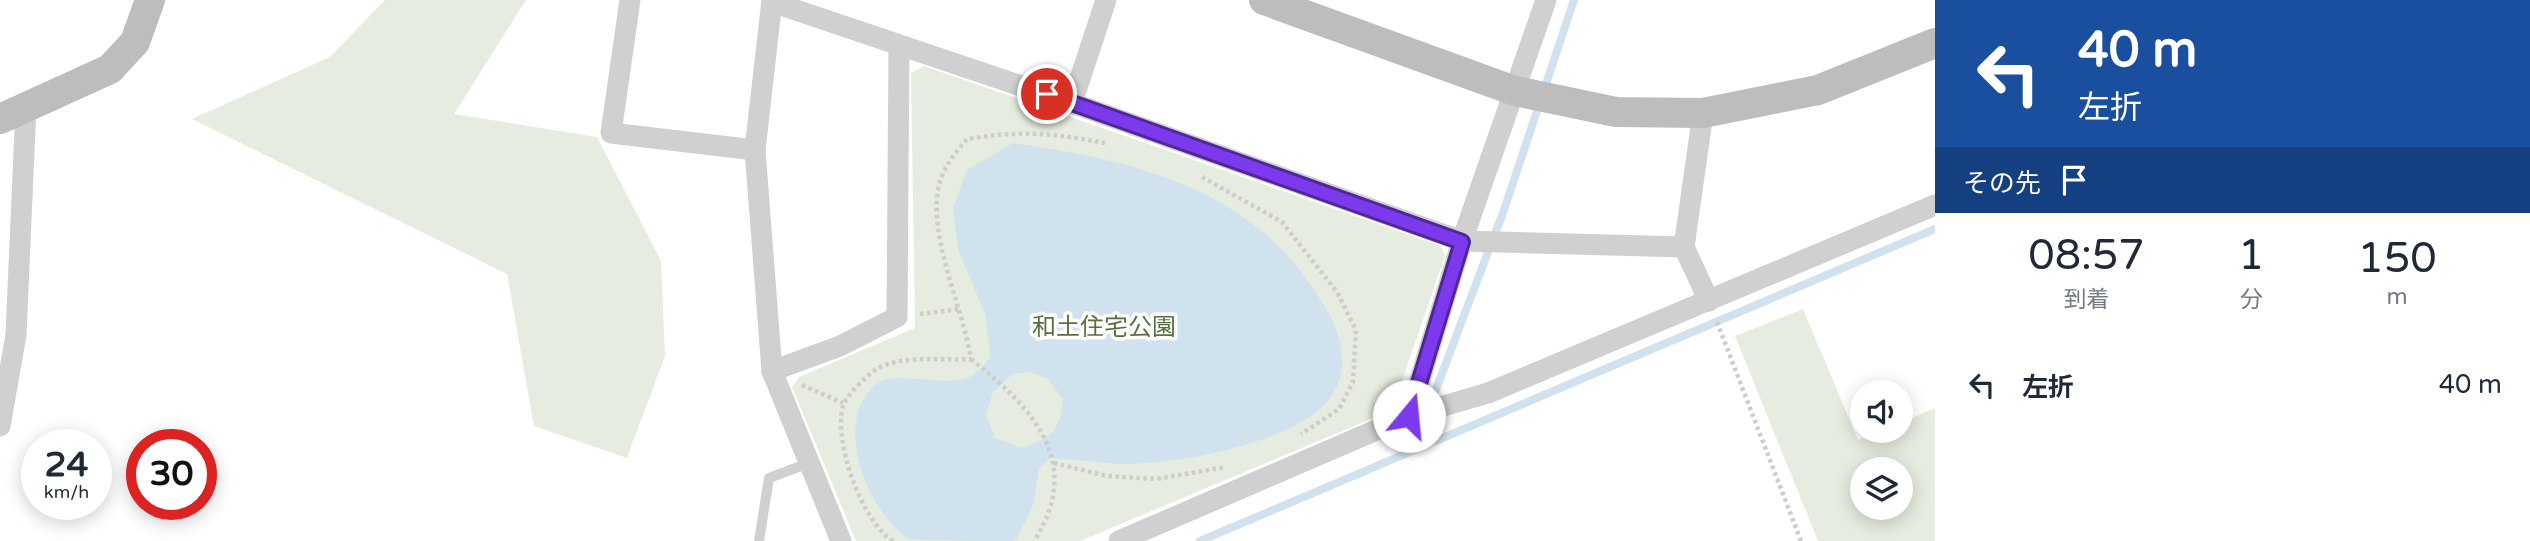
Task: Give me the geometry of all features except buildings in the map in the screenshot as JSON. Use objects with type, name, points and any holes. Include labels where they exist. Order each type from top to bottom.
[{"type":"street","points":[[0,426],[16,334],[13,112],[110,69],[135,42],[150,0]]},
{"type":"street","points":[[630,0],[611,133],[755,150]]},
{"type":"street","points":[[1072,103],[1106,0]]},
{"type":"street","points":[[1264,0],[1515,91],[1616,112],[1703,113],[1818,90],[1935,43]]},
{"type":"street","points":[[1409,416],[1462,242],[1546,0]]},
{"type":"street","points":[[841,541],[772,371],[755,150],[772,1],[1072,103],[1462,242],[1684,247]]},
{"type":"street","points":[[772,371],[840,346],[897,317],[899,45]]},
{"type":"street","points":[[1703,113],[1684,247],[1709,301]]},
{"type":"street","points":[[1119,541],[1409,416],[1488,393],[1935,205]]},
{"type":"lane","points":[[759,541],[769,478],[809,463]]},
{"type":"path","points":[[1034,541],[1045,524],[1055,488],[1054,463],[1042,429],[1011,391],[971,359],[961,309],[945,268],[939,218],[939,185],[950,159],[967,139],[1010,131],[1059,134],[1111,144]]},
{"type":"path","points":[[1190,170],[1282,222],[1337,292],[1356,330],[1353,382],[1344,400],[1339,409],[1300,435]]},
{"type":"path","points":[[1709,301],[1801,541]]},
{"type":"path","points":[[897,317],[961,309]]},
{"type":"path","points":[[893,541],[886,537],[864,503],[846,465],[840,433],[843,403],[876,370],[901,362],[971,359]]},
{"type":"path","points":[[772,371],[843,403]]},
{"type":"path","points":[[1054,463],[1107,476],[1156,480],[1238,462]]},
{"type":"green space","points":[[385,0],[526,0],[454,114],[597,137],[661,261],[665,356],[627,458],[534,426],[507,274],[192,119],[330,57]]},
{"type":"green space","name":"和土住宅公園","points":[[924,66],[1441,246],[1445,256],[1392,410],[1080,541],[856,541],[792,387],[799,377],[915,328],[911,73]]},
{"type":"green space","points":[[1803,309],[1850,421],[1850,443],[1913,443],[1913,418],[1935,408],[1935,541],[1818,541],[1735,336]]},
{"type":"water","points":[[1013,143],[1098,158],[1140,169],[1180,183],[1218,201],[1253,224],[1285,252],[1326,309],[1337,331],[1342,360],[1338,383],[1333,393],[1319,410],[1298,424],[1258,441],[1213,453],[1167,461],[1124,464],[1050,458],[1039,469],[1033,505],[1017,538],[1012,541],[910,539],[894,527],[868,488],[856,441],[857,418],[864,398],[878,383],[886,379],[946,381],[968,378],[991,357],[985,314],[958,249],[953,208],[967,170]],"holes":[[[1030,372],[1048,379],[1063,399],[1062,410],[1052,432],[1040,441],[1021,448],[995,438],[986,414],[993,392],[1012,374]]]},
{"type":"waterway","points":[[1413,450],[1504,210],[1574,0]]},
{"type":"waterway","points":[[1200,541],[1935,229]]},
{"type":"route","points":[[1047,94],[1462,242],[1409,416]]}]
